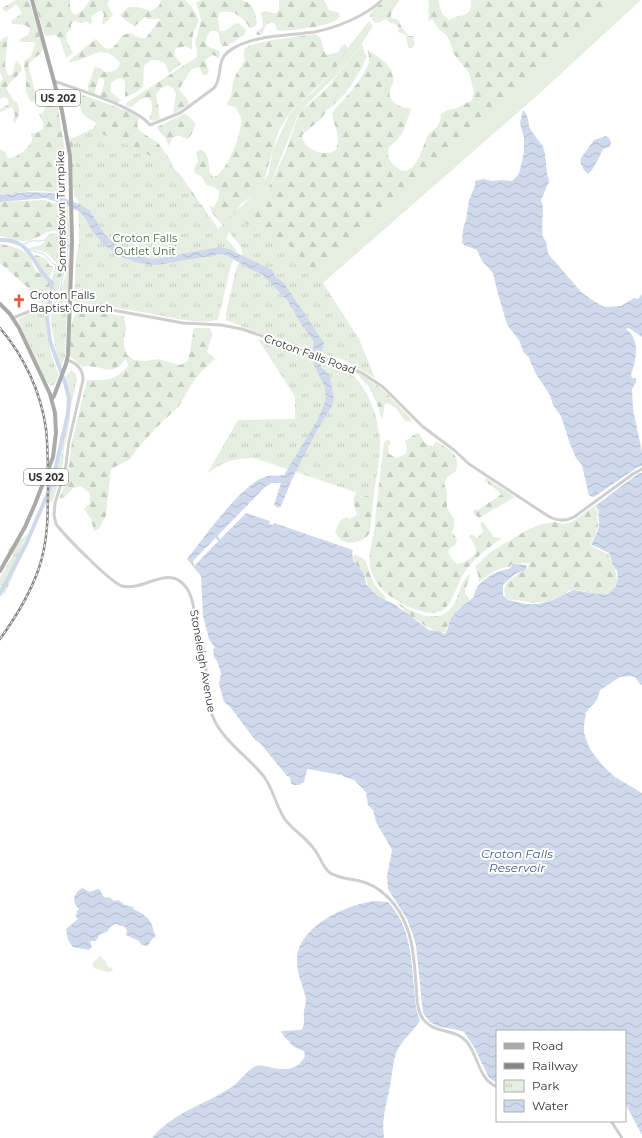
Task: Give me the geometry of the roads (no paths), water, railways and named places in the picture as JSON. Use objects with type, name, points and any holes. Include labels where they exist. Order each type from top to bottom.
[{"type":"main road","name":"Somerstown Turnpike","points":[[32,0],[54,81],[68,144],[72,198],[72,248],[67,360],[52,399]]},
{"type":"main road","points":[[0,304],[14,318],[52,399]]},
{"type":"main road","name":"US 202","points":[[0,571],[32,512],[53,457],[56,433],[55,413],[52,399]]},
{"type":"street","points":[[54,81],[130,110],[143,118],[150,125],[180,113],[214,88],[218,82],[219,70],[223,57],[229,50],[242,43],[319,30],[365,14],[382,0]]},
{"type":"street","name":"Croton Falls Road","points":[[14,318],[43,306],[70,306],[101,308],[183,323],[221,324],[253,333],[356,369],[378,383],[422,426],[454,450],[469,464],[554,519],[562,521],[574,517],[633,474],[642,470]]},
{"type":"street","name":"Stoneleigh Avenue","points":[[67,360],[79,366],[82,371],[83,380],[69,441],[65,472],[57,495],[54,512],[54,519],[58,526],[101,570],[117,584],[133,586],[157,578],[168,578],[179,582],[188,590],[201,636],[209,704],[217,725],[228,740],[265,778],[283,816],[313,847],[329,872],[338,877],[370,884],[383,892],[393,903],[406,926],[412,941],[418,1006],[422,1017],[432,1028],[456,1034],[466,1041],[473,1051],[486,1079],[496,1087]]},
{"type":"street","points":[[612,1122],[622,1138]]},
{"type":"water","points":[[523,110],[527,115],[533,134],[542,145],[545,154],[549,182],[541,200],[543,207],[542,235],[546,242],[548,253],[582,293],[600,305],[605,307],[621,306],[634,298],[638,299],[642,294],[642,337],[629,328],[626,329],[631,333],[634,339],[636,350],[631,375],[632,378],[636,378],[636,382],[632,389],[633,409],[642,452],[642,466],[638,467],[594,497],[589,496],[582,465],[576,458],[570,444],[561,416],[553,405],[550,395],[536,374],[528,356],[524,353],[519,340],[507,324],[493,273],[482,261],[477,250],[464,245],[462,242],[469,200],[475,186],[475,181],[483,179],[492,181],[512,181],[519,174],[524,152],[524,138],[520,123]]},
{"type":"water","points":[[606,136],[611,142],[610,147],[603,149],[594,167],[588,174],[582,166],[581,158],[594,140]]},
{"type":"water","name":"Croton Falls Reservoir","points":[[28,192],[52,193],[81,205],[90,211],[106,236],[115,244],[143,257],[152,259],[161,258],[219,247],[229,249],[272,270],[276,277],[284,283],[324,343],[320,362],[321,367],[327,372],[330,378],[334,399],[332,406],[317,430],[294,475],[281,506],[278,508],[274,505],[281,483],[272,483],[265,487],[193,561],[194,566],[246,513],[270,521],[269,524],[273,525],[274,523],[353,550],[352,553],[354,562],[364,573],[366,584],[377,596],[394,604],[429,630],[439,631],[444,634],[448,629],[452,617],[461,607],[474,597],[475,592],[482,582],[498,572],[509,569],[513,564],[526,565],[527,568],[524,571],[515,574],[503,585],[503,595],[508,600],[527,604],[538,604],[553,600],[573,590],[598,594],[609,594],[616,586],[618,578],[617,571],[613,566],[609,553],[591,544],[599,525],[599,511],[595,506],[639,473],[642,473],[642,685],[635,677],[620,677],[600,690],[597,700],[586,712],[584,733],[589,747],[603,766],[615,777],[642,793],[642,1135],[626,1105],[626,1030],[496,1030],[496,1082],[489,1078],[474,1047],[464,1032],[437,1026],[430,1022],[423,1013],[416,946],[413,935],[407,919],[388,889],[387,876],[392,850],[376,822],[373,810],[368,805],[366,792],[354,780],[342,776],[342,774],[308,769],[304,782],[299,785],[293,785],[290,777],[287,776],[260,743],[255,740],[231,708],[224,702],[219,684],[221,673],[214,657],[213,649],[215,648],[209,639],[203,616],[201,576],[187,559],[224,512],[247,488],[258,480],[268,476],[284,475],[317,421],[326,400],[325,388],[311,358],[314,345],[313,340],[303,327],[288,301],[262,274],[226,255],[221,254],[157,265],[139,263],[124,258],[104,245],[93,232],[80,212],[45,198],[0,202],[0,195]]},
{"type":"water","points":[[82,888],[90,892],[97,889],[100,890],[103,896],[107,898],[109,897],[114,901],[118,900],[125,905],[134,907],[133,909],[146,916],[150,921],[156,935],[148,946],[142,945],[139,941],[126,935],[127,931],[125,927],[116,924],[111,926],[107,932],[100,934],[96,941],[90,941],[92,947],[89,950],[73,947],[68,940],[66,929],[78,919],[75,915],[79,909],[75,904],[74,898]]},
{"type":"water","points":[[374,901],[388,902],[401,921],[405,931],[410,953],[416,1008],[420,1020],[401,1043],[396,1055],[384,1116],[384,1138],[152,1138],[171,1121],[233,1086],[256,1066],[290,1069],[302,1061],[305,1056],[304,1051],[294,1047],[281,1031],[301,1030],[304,1022],[306,1000],[297,966],[299,949],[305,937],[325,919],[350,907]]},
{"type":"waterway","points":[[21,245],[31,241],[43,241],[49,235],[58,234],[63,237],[66,242],[68,249],[66,266],[60,291],[52,306]]},
{"type":"waterway","points":[[0,240],[15,242],[25,248],[30,253],[41,271],[52,283],[47,317],[50,341],[69,398],[68,413],[52,484],[26,544],[0,594]]},
{"type":"waterway","points":[[26,249],[44,254],[52,263],[56,265],[52,283]]},
{"type":"waterway","points":[[215,535],[219,540]]},
{"type":"railway","points":[[0,328],[17,350],[36,388],[44,415],[48,451],[48,517],[42,558],[31,587],[22,605],[0,639]]},
{"type":"place","name":"Croton Falls Baptist Church","points":[[19,301]]},
{"type":"park label","name":"Croton Falls Outlet Unit","points":[[145,244]]}]
